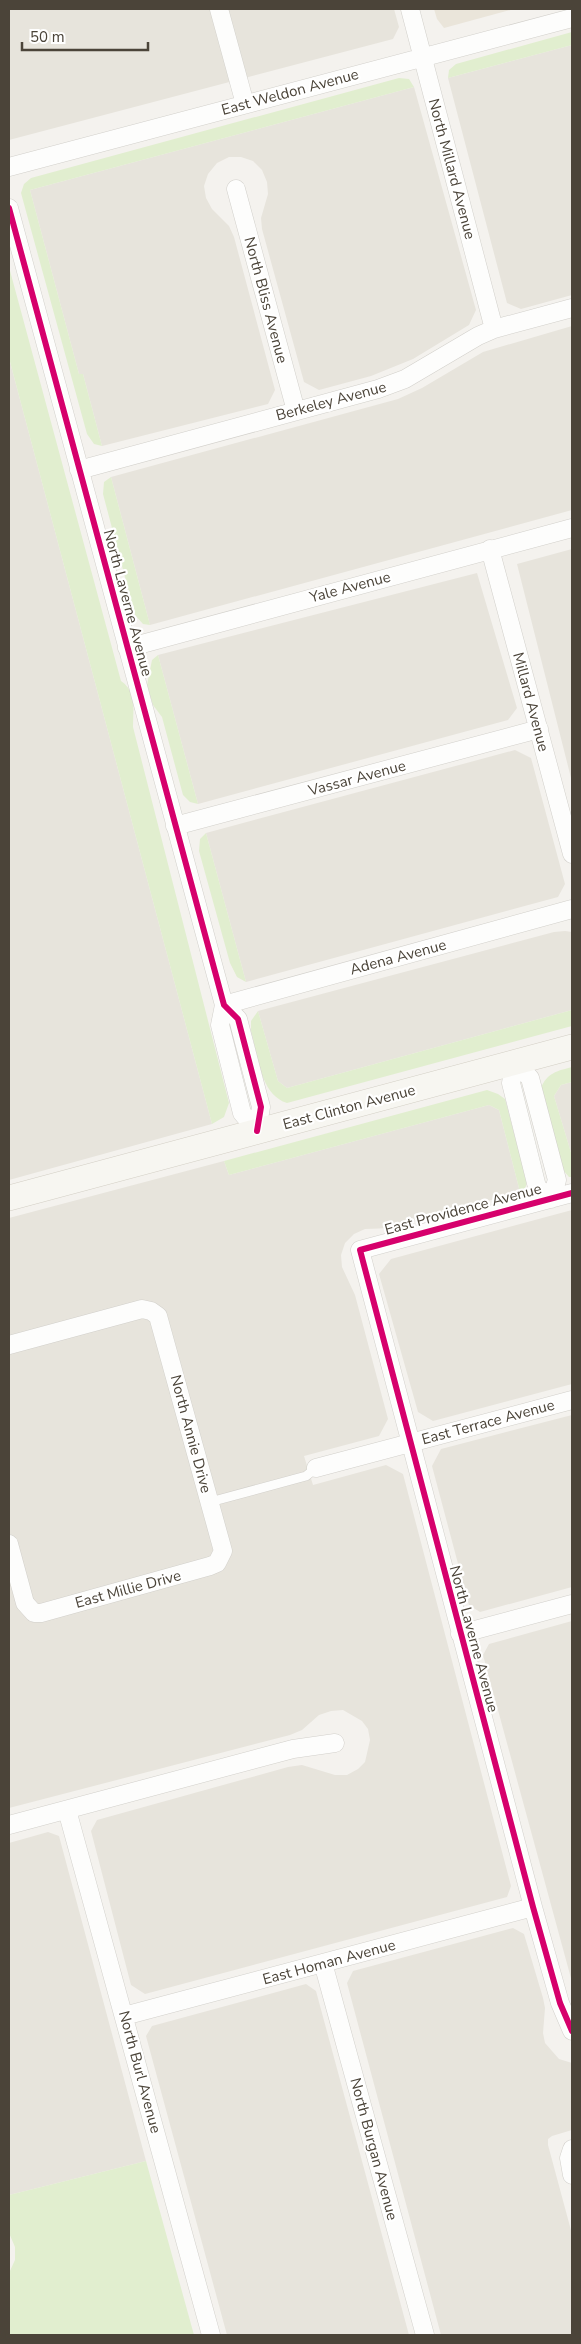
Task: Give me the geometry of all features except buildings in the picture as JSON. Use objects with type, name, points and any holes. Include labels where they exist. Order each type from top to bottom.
[{"type":"street","points":[[219,9],[245,104]]},
{"type":"street","name":"North Millard Avenue","points":[[410,9],[494,329]]},
{"type":"street","name":"East Weldon Avenue","points":[[9,167],[572,18]]},
{"type":"street","name":"North Bliss Avenue","points":[[236,189],[296,411]]},
{"type":"street","name":"North Laverne Avenue","points":[[9,208],[224,1005]]},
{"type":"street","name":"Berkeley Avenue","points":[[79,470],[378,389],[406,379],[494,329],[572,308]]},
{"type":"street","name":"Yale Avenue","points":[[127,648],[572,528]]},
{"type":"street","name":"Millard Avenue","points":[[490,549],[572,854]]},
{"type":"street","name":"Vassar Avenue","points":[[175,826],[538,730]]},
{"type":"street","name":"Adena Avenue","points":[[224,1005],[572,909]]},
{"type":"street","points":[[224,1005],[220,1025],[242,1112],[257,1132]]},
{"type":"street","name":"East Clinton Avenue","points":[[9,1198],[572,1047]]},
{"type":"street","points":[[515,1063],[530,1078],[540,1115],[557,1180],[551,1199]]},
{"type":"street","name":"East Providence Avenue","points":[[360,1250],[572,1193]]},
{"type":"street","name":"North Laverne Avenue","points":[[360,1250],[533,1908],[560,2003],[572,2031]]},
{"type":"street","name":"North Annie Drive","points":[[9,1345],[142,1309],[154,1313],[161,1324],[223,1551],[222,1558]]},
{"type":"street","name":"East Terrace Avenue","points":[[316,1468],[572,1400]]},
{"type":"street","name":"East Millie Drive","points":[[9,1548],[24,1603],[31,1611],[41,1613],[210,1566],[222,1558]]},
{"type":"street","points":[[460,1634],[572,1604]]},
{"type":"street","points":[[9,1825],[292,1749],[335,1743]]},
{"type":"street","name":"North Burl Avenue","points":[[66,1810],[211,2335]]},
{"type":"street","name":"East Homan Avenue","points":[[124,2016],[533,1908]]},
{"type":"street","name":"North Burgan Avenue","points":[[323,1963],[425,2335]]},
{"type":"street","points":[[571,2151],[569,2158],[572,2175]]},
{"type":"lane","points":[[210,1502],[306,1476],[316,1468]]},
{"type":"shaded area","points":[[9,9],[394,9],[399,27],[393,39],[9,140]]},
{"type":"shaded area","points":[[434,9],[514,9],[444,28],[437,19]]},
{"type":"shaded area","points":[[572,45],[572,295],[521,309],[507,303],[448,78]]},
{"type":"shaded area","points":[[414,87],[476,310],[469,325],[413,359],[371,376],[319,390],[304,382],[262,229],[261,218],[268,194],[267,182],[262,170],[253,161],[241,157],[229,157],[217,163],[208,174],[204,186],[206,198],[212,209],[229,226],[234,237],[275,390],[268,404],[102,446],[83,374],[79,374],[30,190]]},
{"type":"shaded area","points":[[572,326],[572,510],[150,625],[111,477],[398,399],[422,388],[483,352]]},
{"type":"shaded area","points":[[9,358],[212,1124],[9,1180]]},
{"type":"shaded area","points":[[572,549],[572,782],[517,564]]},
{"type":"shaded area","points":[[477,573],[517,708],[508,720],[198,804],[158,655]]},
{"type":"shaded area","points":[[515,750],[531,758],[565,884],[558,897],[246,982],[206,833]]},
{"type":"shaded area","points":[[554,932],[572,932],[572,1010],[287,1088],[278,1081],[258,1011]]},
{"type":"shaded area","points":[[572,1082],[572,1156],[554,1096],[561,1085]]},
{"type":"shaded area","points":[[489,1105],[499,1110],[520,1192],[392,1228],[365,1229],[354,1234],[345,1243],[341,1255],[342,1267],[355,1295],[388,1419],[379,1436],[304,1456],[313,1485],[386,1465],[403,1474],[511,1886],[507,1897],[145,1994],[131,1985],[91,1831],[97,1820],[288,1767],[302,1765],[335,1775],[347,1775],[358,1769],[365,1762],[370,1740],[368,1729],[362,1721],[343,1710],[331,1711],[319,1715],[302,1730],[290,1735],[9,1808],[9,1218],[224,1161],[229,1175]]},
{"type":"shaded area","points":[[572,1210],[572,1384],[433,1421],[418,1412],[379,1274],[391,1259]]},
{"type":"shaded area","points":[[572,1415],[572,1587],[480,1612],[469,1605],[432,1466],[441,1449]]},
{"type":"shaded area","points":[[572,1621],[572,1982],[483,1655],[489,1644]]},
{"type":"shaded area","points":[[48,1832],[59,1836],[146,2161],[9,2195],[9,1843]]},
{"type":"shaded area","points":[[513,1928],[524,1934],[543,1998],[545,2008],[543,2033],[545,2043],[559,2059],[572,2063],[572,2130],[552,2136],[548,2139],[548,2145],[572,2234],[572,2335],[441,2335],[347,1983],[353,1971]]},
{"type":"shaded area","points":[[306,1984],[316,1991],[409,2335],[227,2335],[146,2036],[152,2026]]},
{"type":"green space","points":[[572,32],[572,45],[448,78],[449,70],[456,64]]},
{"type":"green space","points":[[399,78],[409,79],[414,87],[30,190],[79,374],[83,374],[102,446],[94,444],[87,434],[21,193],[24,184],[31,178]]},
{"type":"green space","points":[[9,267],[121,681],[130,690],[132,696],[133,727],[229,1103],[224,1117],[212,1124],[9,358]]},
{"type":"green space","points":[[111,477],[150,625],[143,624],[135,615],[103,494],[104,482]]},
{"type":"green space","points":[[158,655],[198,804],[190,802],[183,795],[162,717],[153,705],[147,685],[152,660]]},
{"type":"green space","points":[[206,833],[246,982],[237,977],[230,963],[199,851],[200,839]]},
{"type":"green space","points":[[572,1010],[572,1026],[287,1103],[278,1098],[266,1083],[258,1062],[251,1031],[251,1021],[258,1011],[278,1081],[287,1088]]},
{"type":"green space","points":[[572,1067],[572,1082],[561,1085],[554,1096],[572,1156],[572,1177],[569,1177],[563,1170],[541,1088],[549,1076],[557,1071]]},
{"type":"green space","points":[[487,1090],[505,1099],[527,1182],[525,1189],[520,1192],[499,1110],[489,1105],[229,1175],[224,1161]]},
{"type":"green space","points":[[146,2161],[194,2335],[9,2335],[9,2273],[15,2260],[15,2247],[9,2233],[9,2195]]},
{"type":"cycle path","points":[[9,208],[224,1005],[238,1019],[261,1107],[257,1131]]},
{"type":"cycle path","points":[[572,1193],[360,1250],[533,1907],[560,2003],[572,2031]]}]
